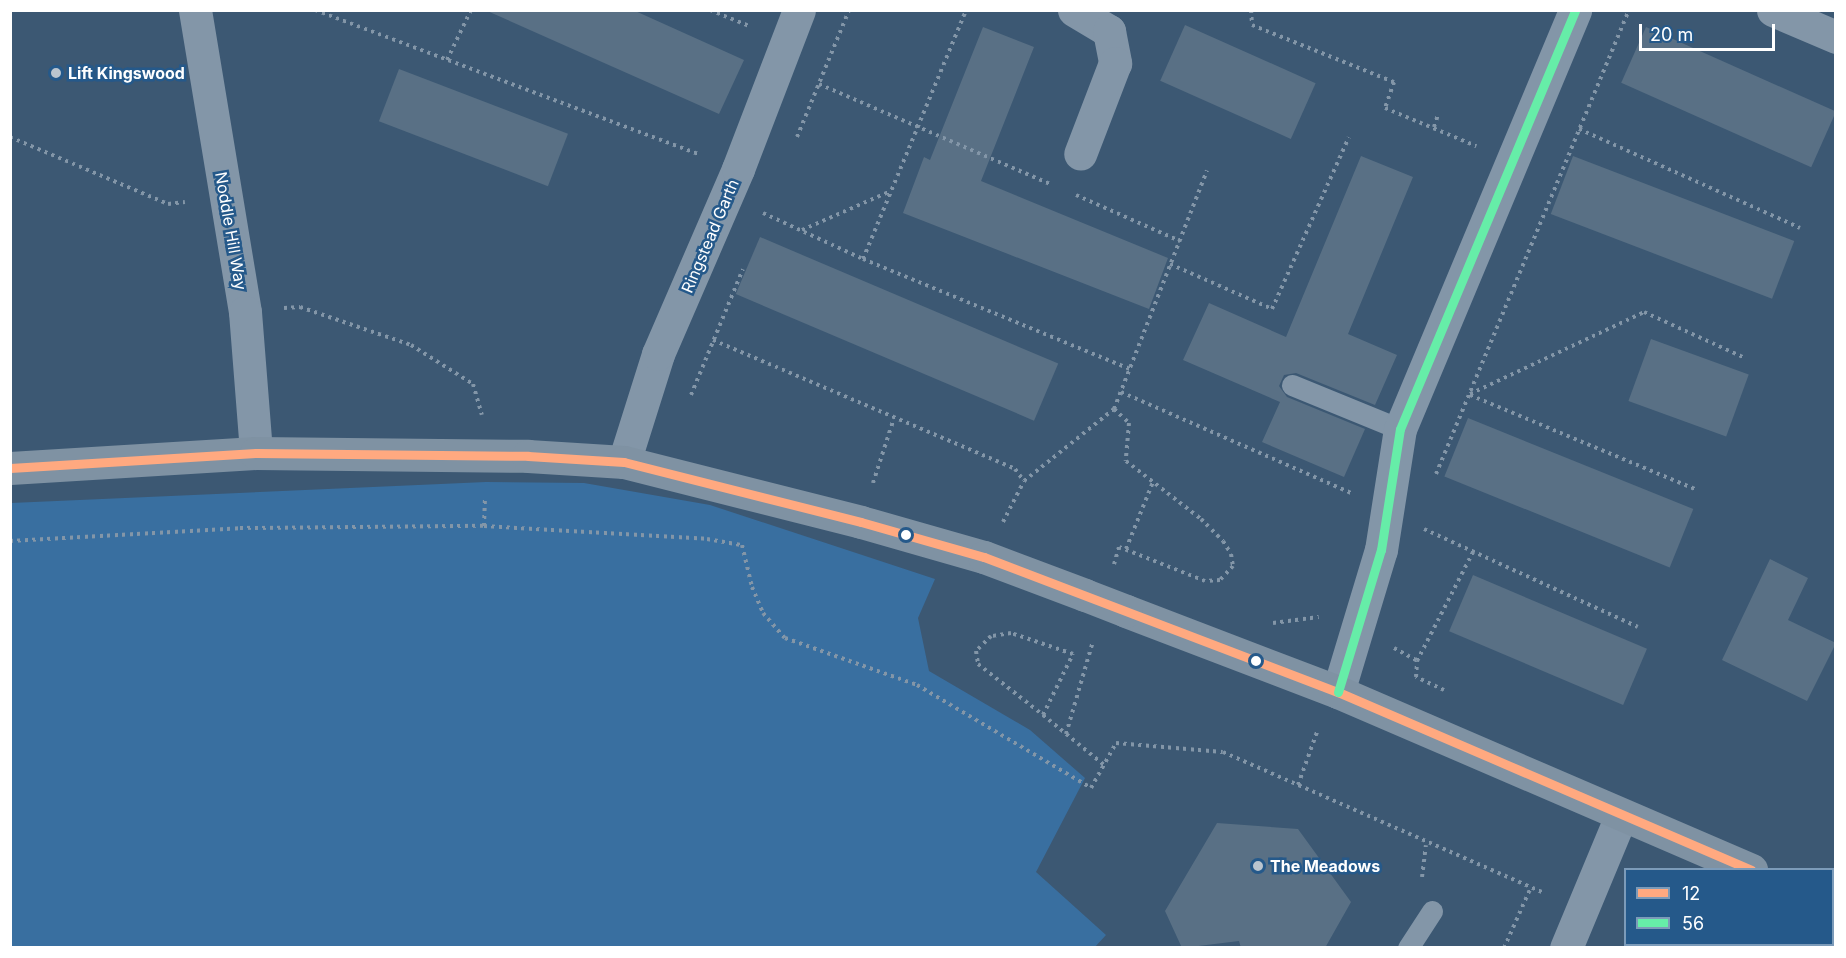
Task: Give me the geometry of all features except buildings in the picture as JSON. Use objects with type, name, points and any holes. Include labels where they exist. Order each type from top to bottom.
[{"type":"street","name":"Noddle Hill Way","points":[[195,10],[245,312],[256,453]]},
{"type":"street","name":"Ringstead Garth","points":[[624,462],[658,354],[732,183],[799,10]]},
{"type":"street","points":[[1074,10],[1109,32],[1115,63],[1080,154]]},
{"type":"street","points":[[1335,691],[1381,550],[1400,429],[1575,10]]},
{"type":"street","points":[[1794,15],[1836,37]]},
{"type":"street","points":[[10,468],[256,453],[528,456],[624,462],[861,522],[984,557],[1335,691],[1746,868]]},
{"type":"street","points":[[1566,948],[1621,816]]},
{"type":"lane","points":[[1292,385],[1400,429]]},
{"type":"lane","points":[[1408,948],[1432,911]]},
{"type":"path","points":[[315,10],[447,60],[732,183],[802,231],[863,259],[1130,369]]},
{"type":"path","points":[[447,60],[471,10]]},
{"type":"path","points":[[863,259],[966,10]]},
{"type":"path","points":[[1251,10],[1252,25],[1394,82],[1385,108],[1511,161]]},
{"type":"path","points":[[1433,482],[1629,10]]},
{"type":"path","points":[[819,84],[1059,188]]},
{"type":"path","points":[[1434,127],[1438,116]]},
{"type":"path","points":[[1579,129],[1800,228]]},
{"type":"path","points":[[10,137],[168,204],[225,197]]},
{"type":"path","points":[[1170,264],[1272,309],[1349,137]]},
{"type":"path","points":[[713,340],[1015,469],[1024,481],[1114,409],[1207,171]]},
{"type":"path","points":[[802,231],[891,191]]},
{"type":"path","points":[[1070,193],[1180,241]]},
{"type":"path","points":[[245,312],[300,307],[411,345],[473,384],[484,422],[486,457]]},
{"type":"path","points":[[1469,394],[1644,312],[1745,358]]},
{"type":"path","points":[[1121,392],[1386,509],[1473,552],[1638,627]]},
{"type":"path","points":[[1469,394],[1697,490]]},
{"type":"path","points":[[1114,409],[1129,423],[1126,461],[1223,540],[1231,554],[1233,566],[1220,580],[1205,581],[1119,547]]},
{"type":"path","points":[[861,522],[894,418]]},
{"type":"path","points":[[1126,549],[1153,482]]},
{"type":"path","points":[[10,541],[240,528],[484,526],[707,539],[742,545],[752,587],[763,613],[785,638],[917,685],[1091,788],[1116,743],[1223,752],[1582,910]]},
{"type":"path","points":[[1447,692],[1416,677],[1417,661],[1473,552]]},
{"type":"path","points":[[1043,715],[1073,654],[1011,633],[990,636],[976,651],[978,664],[1104,765]]},
{"type":"path","points":[[1298,785],[1335,691]]},
{"type":"path","points":[[1504,948],[1531,887]]},
{"type":"shaded area","points":[[486,482],[584,483],[710,505],[935,579],[918,618],[929,671],[1030,730],[1085,778],[1036,872],[1106,935],[1094,948],[11,947],[11,503]]},
{"type":"transit line","name":"56","points":[[1338,692],[1381,550],[1400,429],[1575,10]]},
{"type":"transit line","name":"12","points":[[10,468],[256,453],[528,456],[624,462],[861,522],[984,557],[1338,692],[1746,868]]},
{"type":"place","name":"Lift Kingswood","points":[[56,73]]},
{"type":"place","name":"The Meadows","points":[[1258,866]]}]
